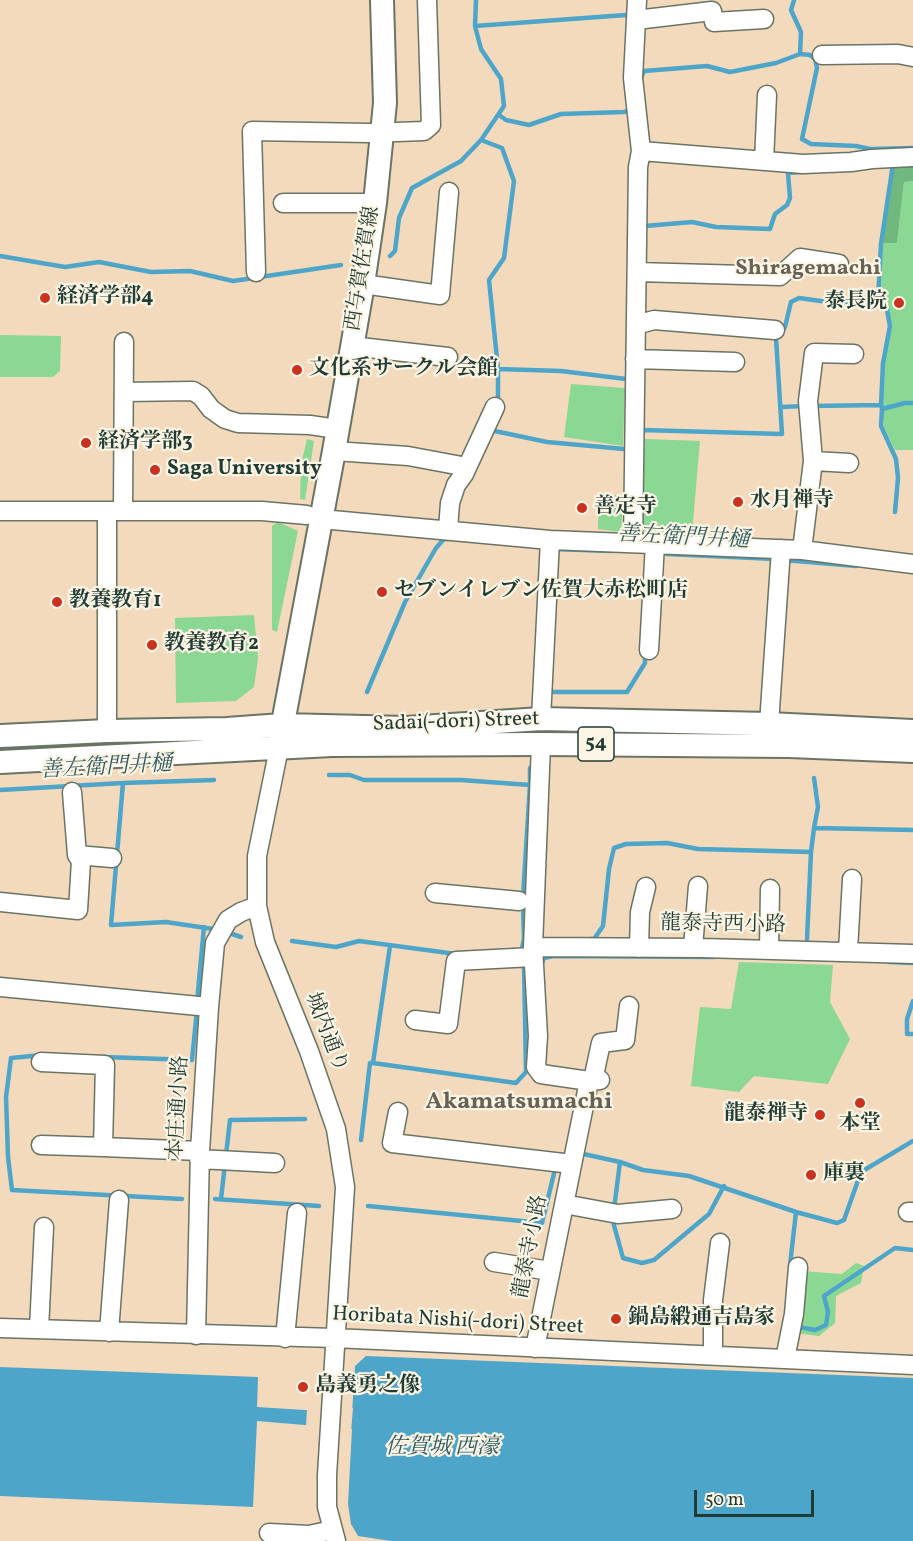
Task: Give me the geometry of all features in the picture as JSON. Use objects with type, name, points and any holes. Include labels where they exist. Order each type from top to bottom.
[{"type":"main road","name":"西与賀佐賀線","points":[[279,748],[314,517],[334,451],[375,203],[385,103],[382,0]]},
{"type":"main road","name":"Sadai(-dori) Street","points":[[0,736],[227,729],[282,725],[406,728],[541,719],[769,724],[913,731]]},
{"type":"main road","name":"Sadai(-dori) Street","points":[[0,762],[332,745],[789,746],[913,751]]},
{"type":"street","points":[[256,272],[252,131],[424,131],[431,125],[428,0]]},
{"type":"street","points":[[633,543],[638,167],[641,152],[633,78],[638,0]]},
{"type":"street","points":[[636,20],[712,11],[714,22],[764,18]]},
{"type":"street","points":[[822,55],[898,54],[913,57]]},
{"type":"street","points":[[764,161],[767,95]]},
{"type":"street","points":[[641,152],[803,164],[913,157]]},
{"type":"street","points":[[363,284],[440,295],[449,192]]},
{"type":"street","points":[[283,203],[375,203]]},
{"type":"street","points":[[637,272],[780,276],[800,258],[839,264]]},
{"type":"street","points":[[636,326],[654,320],[775,330]]},
{"type":"street","points":[[107,731],[115,511],[124,392],[124,342]]},
{"type":"street","points":[[351,346],[448,357]]},
{"type":"street","points":[[802,550],[813,461],[809,405],[813,353],[854,354]]},
{"type":"street","points":[[635,359],[735,362]]},
{"type":"street","points":[[124,392],[193,391],[225,419],[238,423],[310,425],[337,429]]},
{"type":"street","points":[[454,530],[450,503],[456,485],[464,474],[495,407]]},
{"type":"street","points":[[334,451],[408,456],[467,467]]},
{"type":"street","points":[[813,461],[849,463]]},
{"type":"street","points":[[0,511],[262,511],[454,530],[550,546],[633,543],[654,550],[780,556],[802,550],[913,564]]},
{"type":"street","points":[[541,719],[550,546]]},
{"type":"street","points":[[650,650],[654,550]]},
{"type":"street","points":[[769,724],[780,556]]},
{"type":"street","points":[[541,744],[531,954],[538,1036],[536,1066],[541,1074],[594,1080]]},
{"type":"street","name":"城内通り","points":[[279,748],[257,856],[257,906],[265,942],[309,1051],[336,1129],[345,1187],[329,1431],[327,1507],[334,1536]]},
{"type":"street","points":[[0,902],[78,910],[81,861],[77,855],[72,792]]},
{"type":"street","points":[[77,855],[112,858]]},
{"type":"street","points":[[848,951],[852,879]]},
{"type":"street","points":[[693,948],[698,886]]},
{"type":"street","points":[[639,948],[640,912],[646,887]]},
{"type":"street","points":[[769,949],[770,889]]},
{"type":"street","points":[[435,893],[519,901]]},
{"type":"street","name":"本庄通小路","points":[[196,1335],[201,1007],[215,943],[228,920],[257,906]]},
{"type":"street","name":"龍泰寺西小路","points":[[415,1020],[448,1024],[456,961],[639,948],[769,949],[913,954]]},
{"type":"street","points":[[0,987],[201,1007]]},
{"type":"street","name":"龍泰寺小路","points":[[535,1348],[564,1204],[567,1158],[594,1080],[601,1043],[625,1040],[629,1006]]},
{"type":"street","points":[[41,1062],[105,1065],[103,1147]]},
{"type":"street","points":[[398,1112],[392,1143],[567,1158]]},
{"type":"street","points":[[41,1145],[103,1147],[200,1155],[226,1161],[275,1163]]},
{"type":"street","points":[[109,1332],[119,1200]]},
{"type":"street","points":[[564,1204],[613,1213],[672,1209]]},
{"type":"street","points":[[285,1338],[297,1213]]},
{"type":"street","points":[[39,1329],[44,1227]]},
{"type":"street","points":[[713,1355],[713,1300],[720,1242]]},
{"type":"street","points":[[494,1262],[550,1271]]},
{"type":"street","points":[[785,1359],[794,1314],[798,1267]]},
{"type":"street","name":"Horibata Nishi(-dori) Street","points":[[0,1328],[334,1338],[913,1365]]},
{"type":"street","points":[[269,1533],[334,1536]]},
{"type":"green space","points":[[913,161],[913,181],[904,182],[897,243],[882,243],[894,162]]},
{"type":"green space","name":"泰長院","points":[[913,181],[913,450],[895,450],[884,427],[884,362],[892,325],[888,309],[881,296],[882,243],[897,242],[904,182]]},
{"type":"green space","points":[[0,335],[61,336],[60,371],[53,377],[0,377]]},
{"type":"green space","points":[[571,384],[625,388],[623,446],[564,437]]},
{"type":"green space","points":[[307,439],[314,441],[305,500],[300,499],[301,465]]},
{"type":"green space","points":[[645,439],[700,441],[692,533],[641,531]]},
{"type":"green space","points":[[599,495],[623,495],[621,532],[598,529]]},
{"type":"green space","points":[[278,522],[298,531],[277,632],[272,630],[272,526]]},
{"type":"green space","points":[[254,615],[258,658],[254,687],[236,701],[176,703],[175,618]]},
{"type":"green space","points":[[739,962],[833,965],[830,1002],[850,1039],[828,1084],[754,1076],[739,1092],[691,1086],[700,1007],[731,1009]]},
{"type":"green space","points":[[856,1263],[864,1266],[861,1283],[836,1296],[835,1323],[819,1336],[795,1333],[801,1271],[842,1274]]},
{"type":"water","name":"佐賀城 西濠","points":[[366,1356],[913,1378],[913,1541],[391,1541],[358,1536],[351,1524],[348,1504],[352,1429],[257,1421],[253,1507],[0,1496],[0,1367],[258,1377],[257,1407],[352,1413],[355,1366]]},
{"type":"pier","points":[[307,1408],[353,1408],[351,1432],[306,1428]]},
{"type":"waterway","points":[[390,256],[395,251],[399,218],[412,188],[461,161],[481,140],[504,106],[501,79],[481,49],[475,26],[476,0]]},
{"type":"waterway","points":[[794,0],[791,10],[801,32],[800,54]]},
{"type":"waterway","points":[[475,26],[626,15],[631,11]]},
{"type":"waterway","points":[[641,78],[644,71],[707,66],[730,72],[776,63],[800,54],[810,55],[815,59],[817,68],[802,139],[811,144],[856,146],[870,149],[913,148]]},
{"type":"waterway","points":[[499,115],[506,120],[529,125],[561,114],[624,112],[633,109]]},
{"type":"waterway","points":[[481,140],[502,148],[514,181],[504,258],[489,280],[498,369],[561,371],[626,379]]},
{"type":"waterway","points":[[780,333],[785,327],[791,302],[799,298],[835,303],[878,300],[881,244],[893,164],[895,164]]},
{"type":"waterway","points":[[645,226],[692,222],[716,227],[770,229],[775,214],[787,205],[790,198],[788,173],[801,172]]},
{"type":"waterway","points":[[0,256],[65,267],[99,262],[151,272],[190,271],[233,281],[341,265]]},
{"type":"waterway","points":[[878,300],[887,310],[890,326],[883,363],[881,405]]},
{"type":"waterway","points":[[642,433],[642,430],[782,434],[776,338]]},
{"type":"waterway","points":[[498,369],[498,403]]},
{"type":"waterway","points":[[811,406],[881,405],[882,409],[913,403]]},
{"type":"waterway","points":[[782,407],[803,406]]},
{"type":"waterway","points":[[882,409],[881,426],[896,459],[898,478],[895,512]]},
{"type":"waterway","points":[[490,430],[547,442],[624,449]]},
{"type":"waterway","name":"善左衛門井樋","points":[[367,692],[405,602],[436,548],[444,539],[449,539]]},
{"type":"waterway","name":"善左衛門井樋","points":[[553,549],[611,551]]},
{"type":"waterway","name":"善左衛門井樋","points":[[667,554],[775,559]]},
{"type":"waterway","name":"善左衛門井樋","points":[[784,560],[856,566]]},
{"type":"waterway","points":[[553,692],[627,692],[645,663],[645,654]]},
{"type":"waterway","points":[[530,768],[530,785]]},
{"type":"waterway","points":[[329,775],[350,775],[364,780],[461,780],[530,785],[523,897]]},
{"type":"waterway","points":[[814,778],[818,807],[814,828]]},
{"type":"waterway","name":"善左衛門井樋","points":[[0,790],[214,780]]},
{"type":"waterway","points":[[123,783],[111,925],[166,922],[213,929]]},
{"type":"waterway","points":[[807,939],[814,828],[913,830]]},
{"type":"waterway","points":[[590,939],[594,939],[603,926],[609,869],[614,848],[626,844],[667,843],[698,849],[811,852]]},
{"type":"waterway","points":[[519,953],[524,939],[523,906]]},
{"type":"waterway","points":[[197,1002],[204,927]]},
{"type":"waterway","points":[[232,934],[241,937]]},
{"type":"waterway","points":[[292,941],[336,947],[359,941],[456,954]]},
{"type":"waterway","points":[[361,1140],[370,1063],[373,1063],[390,946]]},
{"type":"waterway","points":[[541,966],[544,958],[553,956],[715,957]]},
{"type":"waterway","points":[[889,962],[913,963]]},
{"type":"waterway","points":[[373,1063],[516,1083],[526,1072],[524,963]]},
{"type":"waterway","points":[[913,1001],[907,1019],[907,1034],[913,1034]]},
{"type":"waterway","points":[[104,1057],[192,1060],[197,1010]]},
{"type":"waterway","points":[[42,1055],[11,1058],[6,1097],[8,1157],[12,1190],[182,1199]]},
{"type":"waterway","points":[[226,1155],[230,1120],[305,1119]]},
{"type":"waterway","points":[[579,1153],[620,1162],[643,1170],[689,1176],[796,1212],[837,1223],[844,1220],[861,1172],[913,1141]]},
{"type":"waterway","points":[[614,1209],[620,1162]]},
{"type":"waterway","points":[[221,1199],[225,1164]]},
{"type":"waterway","points":[[368,1206],[542,1223],[556,1165]]},
{"type":"waterway","points":[[612,1218],[623,1258],[642,1263],[654,1260],[709,1214],[724,1186]]},
{"type":"waterway","points":[[215,1199],[319,1206]]},
{"type":"waterway","points":[[790,1265],[796,1212]]},
{"type":"waterway","points":[[799,1327],[815,1330],[826,1325],[828,1312],[824,1296],[895,1248],[913,1250]]},
{"type":"place","name":"経済学部4","points":[[45,298]]},
{"type":"place","name":"泰長院","points":[[899,303]]},
{"type":"place","name":"文化系サークル会館","points":[[297,370]]},
{"type":"place","name":"経済学部3","points":[[86,443]]},
{"type":"place","name":"Saga University","points":[[155,470]]},
{"type":"place","name":"水月禅寺","points":[[738,502]]},
{"type":"place","name":"善定寺","points":[[582,508]]},
{"type":"place","name":"セブンイレブン佐賀大赤松町店","points":[[382,592]]},
{"type":"place","name":"教養教育1","points":[[57,602]]},
{"type":"place","name":"教養教育2","points":[[152,645]]},
{"type":"place","name":"本堂","points":[[860,1103]]},
{"type":"place","name":"龍泰禅寺","points":[[820,1115]]},
{"type":"place","name":"庫裏","points":[[811,1175]]},
{"type":"place","name":"鍋島緞通吉島家","points":[[616,1319]]},
{"type":"place","name":"島義勇之像","points":[[303,1387]]},
{"type":"district","name":"Shiragemachi","points":[[808,270]]},
{"type":"district","name":"Akamatsumachi","points":[[519,1104]]}]
